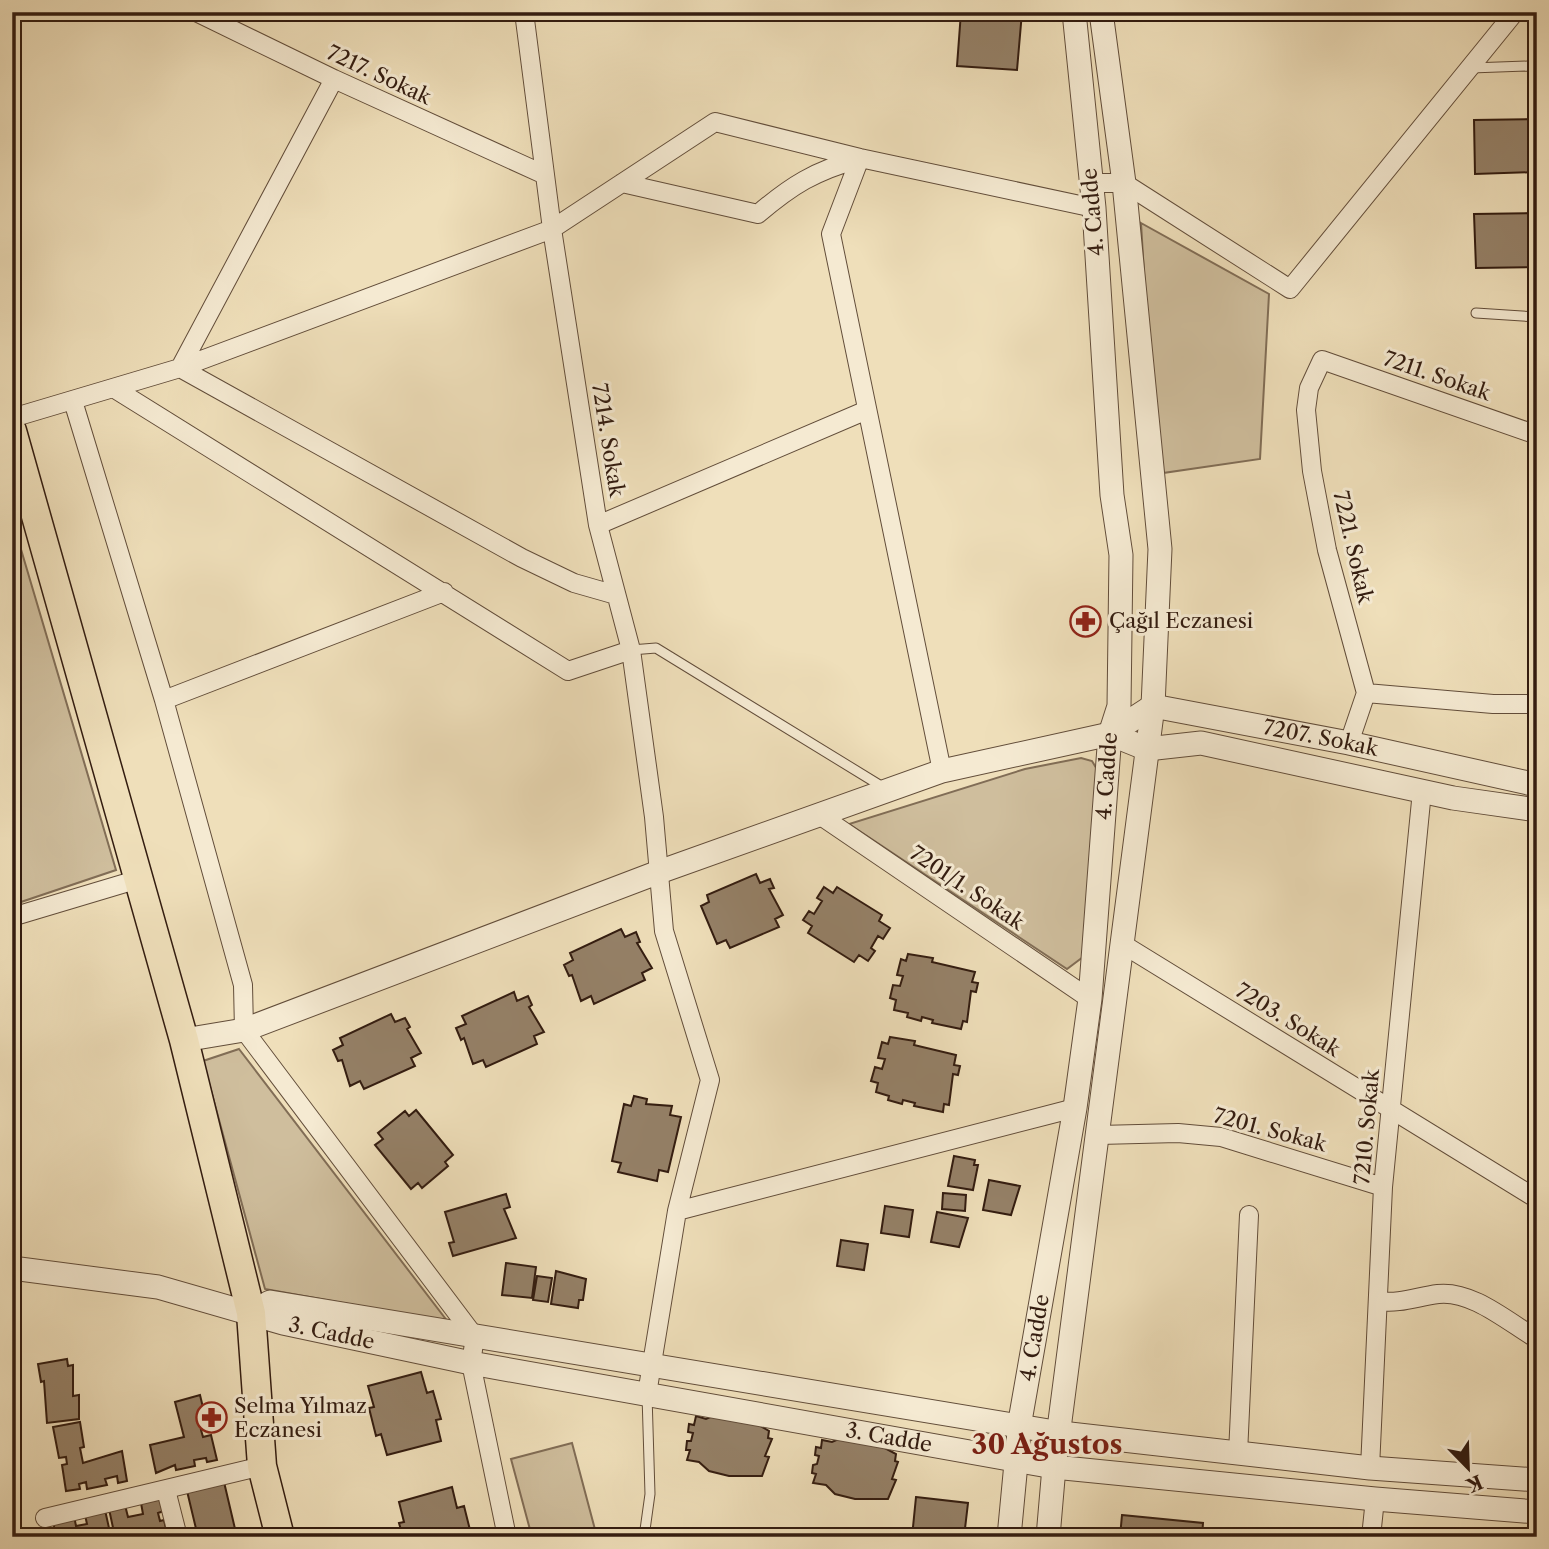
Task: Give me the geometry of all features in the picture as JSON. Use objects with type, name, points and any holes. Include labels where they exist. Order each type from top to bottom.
[{"type":"main road","points":[[12,431],[184,1040],[251,1312],[262,1466],[280,1537]]},
{"type":"street","name":"7217. Sokak","points":[[196,12],[334,79],[545,175]]},
{"type":"street","name":"7214. Sokak","points":[[524,12],[552,229],[598,525],[631,650],[654,817],[664,931],[710,1080],[677,1211],[647,1394]]},
{"type":"street","name":"4. Cadde","points":[[1009,1537],[1014,1458],[1075,1108],[1090,999],[1110,734],[1119,706],[1121,555],[1112,495],[1094,208],[1074,12]]},
{"type":"street","name":"4. Cadde","points":[[1048,1537],[1153,706],[1160,549],[1124,183],[1101,12]]},
{"type":"street","points":[[1092,183],[1124,183],[1290,289],[1515,12]]},
{"type":"street","points":[[180,368],[334,79]]},
{"type":"street","points":[[12,418],[180,368],[552,229],[715,122],[860,158],[1094,208]]},
{"type":"street","points":[[622,183],[758,214],[788,188],[820,169],[860,158]]},
{"type":"street","points":[[860,158],[831,234],[942,771]]},
{"type":"street","name":"7211. Sokak","points":[[1322,360],[1537,435]]},
{"type":"street","name":"7221. Sokak","points":[[1322,360],[1309,388],[1306,410],[1312,471],[1328,550],[1366,693]]},
{"type":"street","points":[[180,368],[523,558],[574,583],[616,595]]},
{"type":"street","points":[[115,389],[568,671],[631,650]]},
{"type":"street","points":[[73,401],[164,700],[243,985],[244,1030],[475,1337],[471,1363],[507,1537]]},
{"type":"street","points":[[598,525],[867,410]]},
{"type":"street","points":[[164,700],[444,592]]},
{"type":"street","points":[[1349,743],[1366,693],[1493,704],[1537,704]]},
{"type":"street","points":[[184,1040],[244,1030],[659,872],[942,771],[1110,734],[1153,706]]},
{"type":"street","name":"7207. Sokak","points":[[1153,706],[1349,743],[1537,785]]},
{"type":"street","points":[[1110,734],[1147,749]]},
{"type":"street","name":"7207. Sokak","points":[[1147,749],[1201,743],[1422,791],[1537,810]]},
{"type":"street","name":"7210. Sokak","points":[[1370,1468],[1383,1186],[1422,791]]},
{"type":"street","name":"7201/1. Sokak","points":[[818,814],[1090,999]]},
{"type":"street","points":[[12,917],[139,879]]},
{"type":"street","name":"7203. Sokak","points":[[1124,945],[1537,1199]]},
{"type":"street","points":[[677,1211],[1075,1108]]},
{"type":"street","name":"7201. Sokak","points":[[1099,1135],[1178,1133],[1221,1138],[1383,1186]]},
{"type":"street","points":[[1238,1454],[1249,1215]]},
{"type":"street","name":"3. Cadde","points":[[12,1268],[158,1287],[283,1323],[471,1363],[1055,1467],[1375,1499],[1537,1512]]},
{"type":"street","points":[[1378,1301],[1404,1302],[1438,1294],[1466,1296],[1537,1339]]},
{"type":"street","name":"3. Cadde","points":[[251,1312],[270,1302],[1061,1433],[1370,1468],[1537,1480]]},
{"type":"street","points":[[45,1518],[262,1466]]},
{"type":"street","points":[[166,1490],[178,1537]]},
{"type":"street","points":[[1371,1537],[1375,1499]]},
{"type":"lane","points":[[1469,68],[1528,66],[1537,70]]},
{"type":"lane","points":[[1476,313],[1537,317]]},
{"type":"lane","points":[[631,650],[656,648],[887,790]]},
{"type":"lane","points":[[644,1537],[650,1494],[647,1394]]},
{"type":"shaded area","points":[[1141,223],[1269,294],[1260,459],[1156,474]]},
{"type":"shaded area","points":[[12,519],[116,870],[12,905]]},
{"type":"shaded area","points":[[1081,758],[1092,761],[1101,776],[1083,957],[1067,969],[849,824],[1025,769]]},
{"type":"shaded area","points":[[239,1049],[448,1322],[265,1289],[203,1061]]},
{"type":"shaded area","points":[[572,1443],[597,1537],[532,1537],[511,1459]]},
{"type":"building","points":[[961,12],[1022,12],[1017,70],[957,66]]},
{"type":"building","points":[[1535,119],[1536,172],[1475,174],[1474,120]]},
{"type":"building","points":[[1535,213],[1536,267],[1476,268],[1474,214]]},
{"type":"building","points":[[756,874],[760,883],[770,879],[774,888],[769,889],[783,915],[775,919],[779,927],[730,948],[726,940],[717,944],[701,906],[709,902],[707,895]]},
{"type":"building","points":[[824,887],[833,893],[837,887],[882,915],[879,921],[890,928],[883,939],[878,936],[871,948],[875,951],[868,961],[859,955],[854,962],[808,933],[812,926],[803,920],[809,911],[814,914],[822,901],[817,898]]},
{"type":"building","points":[[621,929],[625,937],[636,932],[640,942],[637,943],[652,968],[642,973],[645,980],[594,1004],[591,996],[581,1001],[572,975],[569,976],[564,965],[573,960],[570,953]]},
{"type":"building","points":[[908,954],[933,958],[932,962],[975,972],[972,982],[978,983],[976,992],[971,991],[967,1022],[963,1021],[961,1029],[932,1023],[933,1020],[922,1017],[921,1021],[907,1017],[908,1013],[894,1010],[896,1000],[890,998],[893,985],[900,986],[903,976],[897,975],[901,959],[906,961]]},
{"type":"building","points":[[514,992],[517,1001],[528,996],[532,1005],[529,1007],[544,1032],[534,1036],[537,1044],[486,1067],[483,1060],[473,1064],[464,1038],[461,1040],[456,1028],[466,1024],[462,1016]]},
{"type":"building","points":[[391,1014],[395,1022],[405,1018],[410,1027],[407,1029],[421,1053],[411,1058],[415,1066],[364,1089],[360,1081],[350,1086],[342,1060],[338,1061],[333,1050],[343,1045],[340,1038]]},
{"type":"building","points":[[890,1037],[915,1041],[914,1045],[956,1055],[954,1065],[960,1066],[958,1075],[953,1074],[949,1105],[944,1104],[943,1112],[914,1106],[915,1103],[903,1100],[902,1104],[888,1100],[889,1096],[876,1092],[878,1083],[871,1081],[875,1067],[882,1069],[885,1059],[878,1058],[882,1042],[888,1044]]},
{"type":"building","points":[[634,1096],[647,1099],[646,1104],[672,1106],[670,1115],[681,1117],[668,1172],[659,1170],[657,1181],[618,1172],[621,1163],[612,1161],[624,1104],[631,1106]]},
{"type":"building","points":[[416,1110],[453,1155],[445,1162],[448,1166],[422,1188],[418,1183],[411,1189],[375,1145],[383,1139],[378,1133],[405,1111],[409,1116]]},
{"type":"building","points":[[954,1156],[975,1160],[974,1165],[978,1165],[973,1190],[948,1186]]},
{"type":"building","points":[[989,1180],[1020,1186],[1011,1215],[983,1210]]},
{"type":"building","points":[[943,1193],[966,1195],[965,1211],[942,1209]]},
{"type":"building","points":[[506,1194],[510,1207],[504,1209],[516,1238],[453,1256],[449,1243],[454,1242],[445,1212]]},
{"type":"building","points":[[885,1206],[913,1210],[909,1237],[881,1233]]},
{"type":"building","points":[[937,1212],[968,1218],[959,1247],[931,1242]]},
{"type":"building","points":[[841,1240],[868,1244],[864,1270],[837,1266]]},
{"type":"building","points":[[506,1263],[536,1267],[532,1298],[502,1295]]},
{"type":"building","points":[[556,1271],[586,1279],[583,1300],[579,1300],[578,1308],[551,1304]]},
{"type":"building","points":[[537,1276],[552,1278],[548,1302],[533,1300]]},
{"type":"building","points":[[67,1359],[68,1366],[73,1365],[73,1396],[79,1395],[79,1419],[47,1423],[44,1381],[41,1382],[38,1364]]},
{"type":"building","points":[[421,1372],[427,1393],[433,1391],[441,1419],[436,1420],[441,1441],[387,1455],[381,1434],[376,1436],[369,1408],[374,1407],[368,1386]]},
{"type":"building","points":[[200,1395],[205,1416],[210,1414],[213,1427],[201,1430],[203,1437],[211,1435],[217,1460],[194,1460],[195,1466],[176,1470],[175,1465],[156,1473],[150,1445],[184,1437],[175,1402]]},
{"type":"building","points":[[715,1415],[757,1424],[769,1431],[768,1438],[772,1439],[765,1456],[769,1457],[762,1476],[729,1476],[709,1471],[699,1462],[687,1460],[690,1450],[686,1450],[687,1441],[691,1441],[693,1433],[688,1432],[689,1424],[694,1425],[696,1416],[706,1419]]},
{"type":"building","points":[[80,1422],[84,1447],[80,1448],[83,1463],[122,1451],[127,1481],[118,1483],[117,1476],[105,1479],[107,1485],[87,1489],[86,1482],[79,1484],[80,1489],[66,1491],[62,1465],[67,1464],[66,1457],[59,1458],[53,1427]]},
{"type":"building","points":[[841,1438],[883,1447],[896,1454],[895,1461],[898,1462],[892,1479],[896,1480],[888,1499],[855,1499],[835,1494],[826,1485],[813,1483],[816,1474],[812,1473],[813,1465],[817,1464],[819,1456],[815,1455],[816,1447],[821,1448],[822,1440],[832,1442]]},
{"type":"building","points":[[224,1482],[236,1533],[198,1537],[187,1491]]},
{"type":"building","points":[[452,1487],[457,1508],[464,1506],[471,1534],[403,1537],[399,1523],[404,1522],[399,1502]]},
{"type":"building","points":[[916,1497],[968,1503],[964,1537],[912,1537]]},
{"type":"building","points":[[162,1499],[164,1511],[158,1513],[160,1521],[164,1520],[168,1537],[115,1537],[109,1509],[125,1505],[128,1517],[143,1514],[141,1503]]},
{"type":"building","points":[[105,1510],[111,1537],[56,1537],[53,1521],[74,1516],[76,1526],[87,1524],[85,1515]]},
{"type":"building","points":[[1122,1515],[1203,1523],[1202,1537],[1120,1537]]},
{"type":"place","name":"Çağıl Eczanesi","points":[[1086,621]]},
{"type":"place","name":"Selma Yılmaz Eczanesi","points":[[211,1418]]},
{"type":"district","name":"30 Ağustos","points":[[1047,1444]]}]
